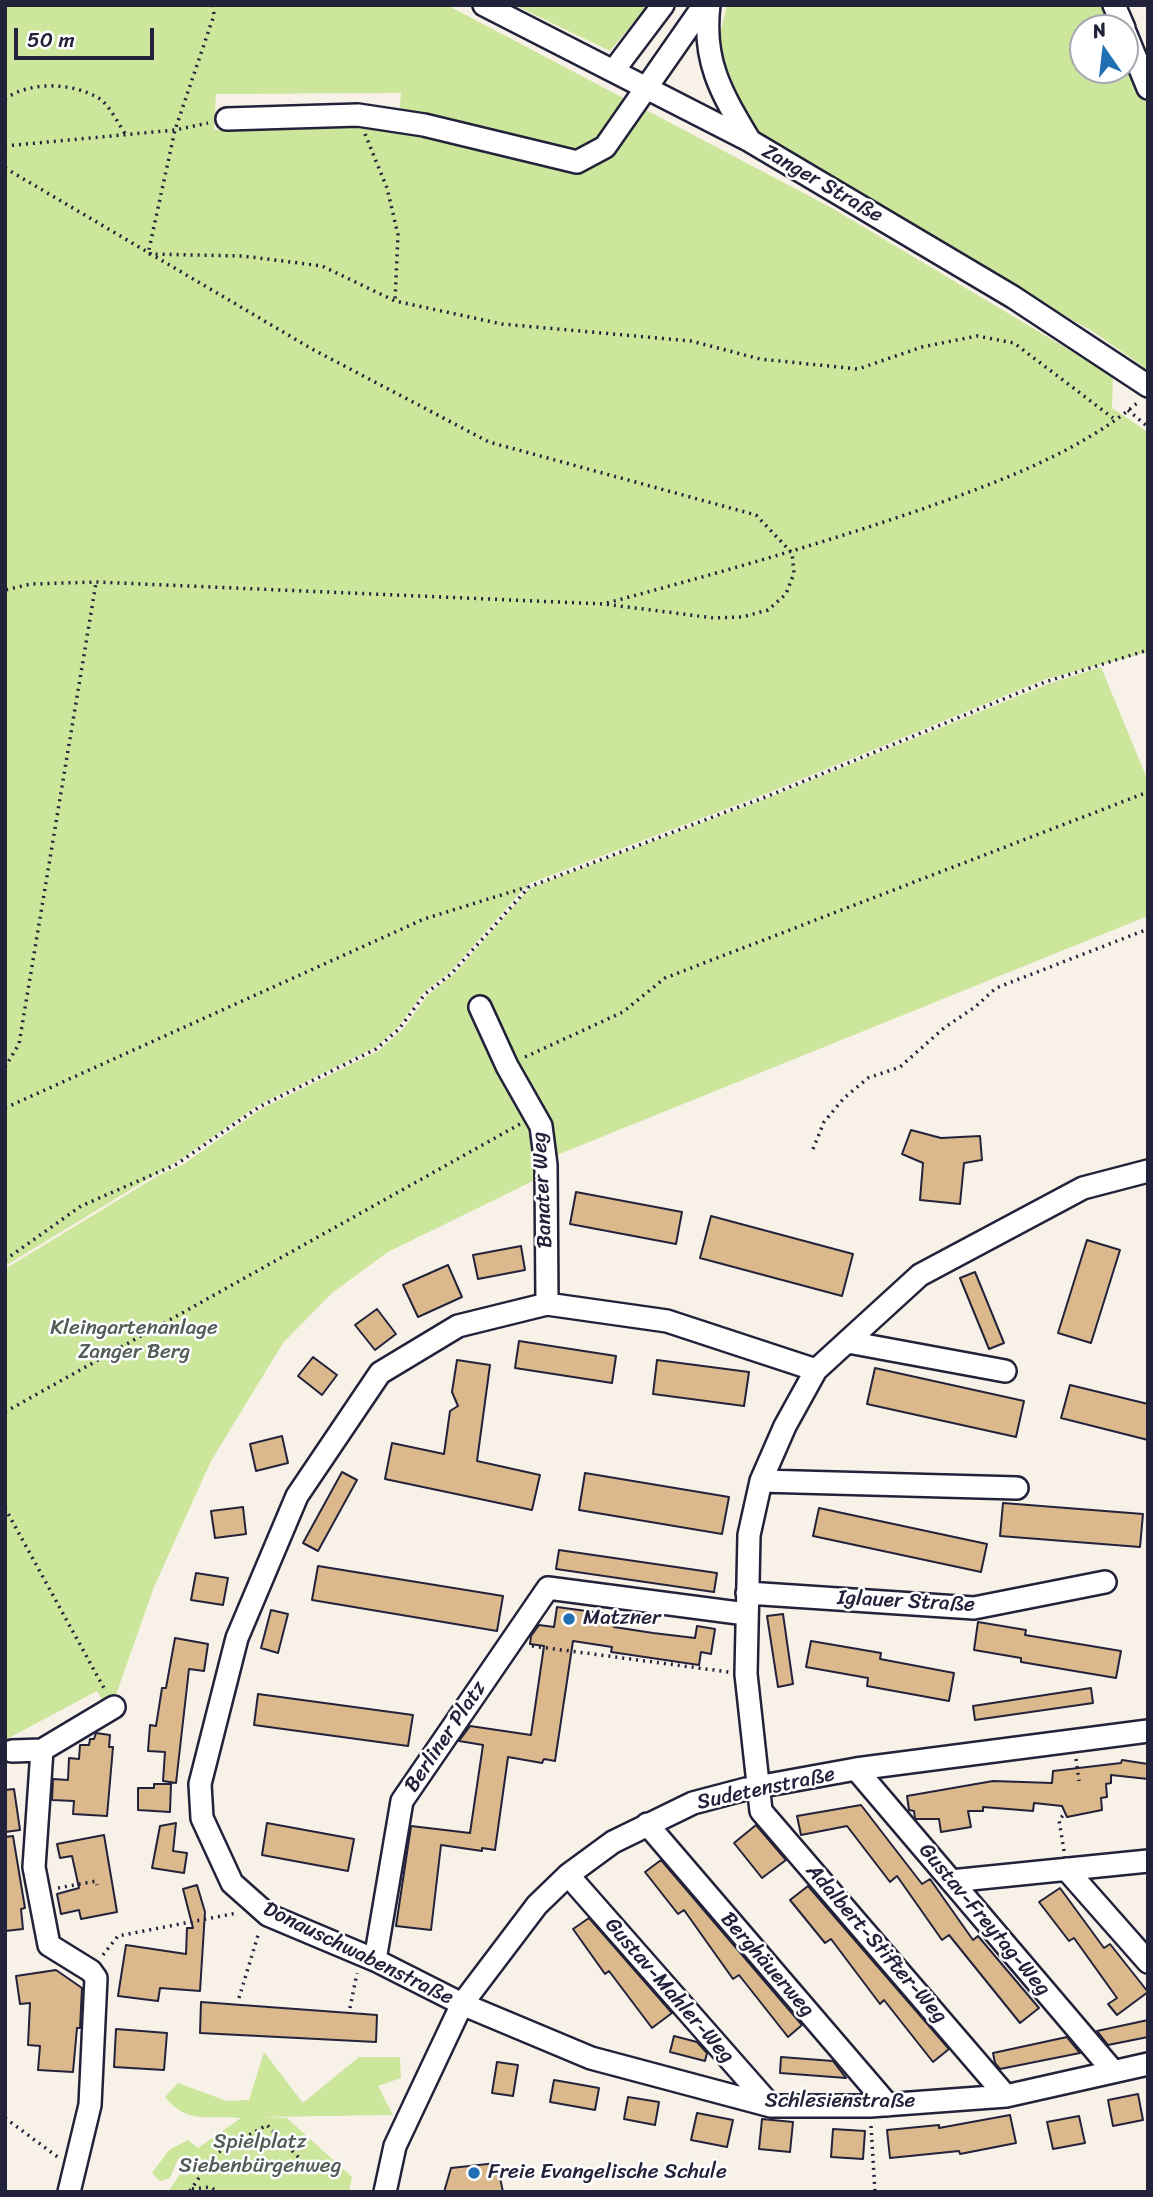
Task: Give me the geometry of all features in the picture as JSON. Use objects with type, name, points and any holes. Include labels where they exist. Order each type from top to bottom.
[{"type":"street","name":"Zanger Straße","points":[[484,5],[750,142],[1013,297],[1146,391]]},
{"type":"street","points":[[614,70],[663,5]]},
{"type":"street","points":[[227,119],[358,115],[424,125],[577,162],[605,147],[706,5]]},
{"type":"street","points":[[706,5],[707,42],[713,72],[750,142]]},
{"type":"street","points":[[1139,66],[1148,88]]},
{"type":"street","name":"Banater Weg","points":[[480,1007],[507,1066],[541,1126],[546,1165],[547,1304]]},
{"type":"street","points":[[758,1787],[746,1674],[750,1535],[761,1481],[785,1426],[816,1370],[920,1275],[1083,1188],[1148,1171]]},
{"type":"street","name":"Donauschwabenstraße","points":[[462,2004],[368,1957],[264,1912],[233,1883],[202,1818],[200,1784],[237,1638],[297,1496],[380,1373],[458,1326],[547,1304],[667,1321],[816,1370]]},
{"type":"street","points":[[848,1342],[1005,1371]]},
{"type":"street","points":[[761,1481],[1017,1488]]},
{"type":"street","name":"Iglauer Straße","points":[[746,1604],[975,1608],[1105,1582]]},
{"type":"street","name":"Berliner Platz","points":[[368,1957],[402,1801],[548,1588],[746,1604]]},
{"type":"street","points":[[12,1751],[42,1750],[114,1707]]},
{"type":"street","name":"Sudetenstraße","points":[[385,2192],[395,2146],[462,2004],[529,1914],[568,1875],[614,1842],[693,1803],[758,1787],[856,1769],[1148,1731]]},
{"type":"street","points":[[42,1750],[34,1867],[49,1945],[91,1971],[96,1979],[90,2105],[69,2192]]},
{"type":"street","name":"Gustav-Freytag-Weg","points":[[856,1769],[1113,2071]]},
{"type":"street","name":"Adalbert-Stifter-Weg","points":[[758,1787],[761,1811],[1006,2096]]},
{"type":"street","name":"Berghäuerweg","points":[[647,1824],[879,2106]]},
{"type":"street","points":[[951,1881],[1148,1861]]},
{"type":"street","points":[[1067,1869],[1148,1962]]},
{"type":"street","name":"Gustav-Mahler-Weg","points":[[568,1875],[771,2106]]},
{"type":"street","name":"Schlesienstraße","points":[[462,2004],[591,2058],[771,2106],[879,2106],[1006,2096],[1148,2064]]},
{"type":"path","points":[[148,254],[176,130],[214,15],[213,5]]},
{"type":"path","points":[[5,99],[26,86],[69,88],[101,100],[126,135]]},
{"type":"path","points":[[358,115],[387,188],[398,235],[395,301]]},
{"type":"path","points":[[5,146],[176,130],[227,119]]},
{"type":"path","points":[[5,168],[312,349],[489,443],[756,515],[792,553],[794,573],[786,594],[768,610],[741,617],[714,618],[604,604],[96,582],[31,584],[5,590]]},
{"type":"path","points":[[148,254],[243,256],[323,265],[395,301],[502,324],[691,341],[760,359],[858,369],[922,347],[977,336],[1014,343],[1114,418]]},
{"type":"path","points":[[604,604],[792,553],[1010,477],[1059,452],[1128,410],[1146,391]]},
{"type":"path","points":[[1128,410],[1148,427]]},
{"type":"path","points":[[5,1067],[19,1044],[96,582]]},
{"type":"path","points":[[5,1108],[424,919],[529,887],[768,796],[1045,682],[1148,650]]},
{"type":"path","points":[[507,1066],[623,1012],[665,978],[1148,792]]},
{"type":"path","points":[[5,1260],[81,1206],[177,1164],[259,1107],[376,1049],[399,1029],[425,994],[451,974],[529,887]]},
{"type":"path","points":[[813,1149],[824,1122],[844,1098],[868,1078],[900,1067],[944,1028],[975,1007],[996,988],[1148,929]]},
{"type":"path","points":[[5,1412],[536,1115]]},
{"type":"path","points":[[5,1508],[114,1707]]},
{"type":"path","points":[[509,1643],[746,1674]]},
{"type":"path","points":[[1065,1813],[1059,1820],[1067,1869]]},
{"type":"path","points":[[39,1892],[96,1881],[97,1885]]},
{"type":"path","points":[[91,1971],[118,1936],[264,1912],[239,1998]]},
{"type":"path","points":[[350,2008],[368,1957]]},
{"type":"path","points":[[875,2192],[879,2106]]},
{"type":"path","points":[[5,2118],[65,2163]]},
{"type":"path","points":[[189,2191],[215,2154],[267,2125],[309,2168]]},
{"type":"path","points":[[189,2191],[201,2186],[219,2192]]},
{"type":"green space","points":[[5,5],[447,5],[830,207],[1113,376],[1112,408],[1148,432],[1148,652],[1046,679],[758,797],[528,884],[450,972],[424,992],[398,1027],[376,1047],[257,1106],[181,1159],[5,1266]],"holes":[[[401,93],[398,127],[214,130],[216,94]]]},
{"type":"green space","points":[[514,5],[648,5],[610,51]]},
{"type":"green space","points":[[727,5],[1113,5],[1117,14],[1069,14],[1069,84],[1139,84],[1139,71],[1148,93],[1148,370],[1092,331],[909,227],[765,138],[739,114],[729,94],[718,42]]},
{"type":"green space","name":"Kleingartenanlage Zanger Berg","points":[[1101,667],[1148,781],[1148,916],[552,1157],[535,1180],[388,1252],[332,1293],[283,1343],[211,1461],[154,1587],[110,1712],[97,1691],[5,1740],[5,1269],[159,1175],[184,1164],[261,1109],[378,1051],[403,1029],[427,996],[455,973],[530,888],[770,797],[1048,684]]},
{"type":"green space","name":"Spielplatz Siebenbürgenweg","points":[[264,2052],[303,2103],[359,2057],[400,2057],[401,2078],[378,2086],[393,2115],[261,2117],[287,2118],[352,2177],[349,2192],[168,2192],[188,2162],[178,2159],[170,2178],[160,2181],[152,2173],[169,2150],[188,2140],[198,2148],[241,2118],[191,2115],[173,2106],[165,2097],[178,2083],[227,2101],[249,2100]]},
{"type":"building","points":[[911,1130],[941,1138],[980,1136],[982,1160],[964,1163],[960,1204],[920,1200],[923,1163],[902,1154]]},
{"type":"building","points":[[576,1192],[682,1212],[676,1244],[570,1224]]},
{"type":"building","points":[[711,1216],[853,1254],[842,1296],[700,1258]]},
{"type":"building","points":[[1087,1240],[1120,1250],[1091,1343],[1058,1333]]},
{"type":"building","points":[[521,1246],[525,1270],[478,1279],[473,1255]]},
{"type":"building","points":[[448,1265],[462,1297],[418,1317],[403,1285]]},
{"type":"building","points":[[975,1272],[1004,1343],[989,1349],[960,1278]]},
{"type":"building","points":[[377,1309],[396,1334],[375,1350],[355,1325]]},
{"type":"building","points":[[519,1341],[616,1356],[612,1383],[515,1368]]},
{"type":"building","points":[[313,1357],[337,1375],[322,1395],[298,1376]]},
{"type":"building","points":[[457,1360],[490,1365],[477,1461],[540,1475],[532,1510],[385,1479],[392,1443],[444,1454],[450,1411],[458,1406],[452,1392]]},
{"type":"building","points":[[657,1360],[749,1372],[744,1406],[653,1394]]},
{"type":"building","points":[[875,1368],[1024,1401],[1016,1437],[867,1404]]},
{"type":"building","points":[[1070,1385],[1148,1404],[1148,1440],[1061,1418]]},
{"type":"building","points":[[282,1436],[288,1463],[256,1471],[250,1444]]},
{"type":"building","points":[[342,1472],[357,1480],[318,1551],[303,1543]]},
{"type":"building","points":[[585,1473],[729,1497],[722,1534],[579,1510]]},
{"type":"building","points":[[1003,1503],[1143,1514],[1140,1547],[1000,1536]]},
{"type":"building","points":[[243,1507],[246,1534],[215,1538],[211,1511]]},
{"type":"building","points":[[819,1508],[987,1544],[981,1572],[813,1536]]},
{"type":"building","points":[[559,1550],[717,1573],[714,1592],[556,1569]]},
{"type":"building","points":[[318,1566],[503,1596],[497,1631],[312,1600]]},
{"type":"building","points":[[196,1573],[228,1578],[223,1605],[191,1600]]},
{"type":"building","points":[[557,1607],[616,1615],[614,1627],[653,1633],[695,1638],[697,1626],[715,1629],[711,1654],[701,1652],[699,1665],[611,1652],[612,1647],[573,1641],[555,1761],[544,1759],[542,1763],[508,1757],[495,1850],[482,1848],[482,1851],[441,1845],[431,1930],[396,1926],[411,1826],[470,1833],[483,1745],[459,1741],[470,1726],[531,1735],[544,1646],[530,1644],[531,1636],[539,1625],[554,1627]]},
{"type":"building","points":[[271,1610],[288,1614],[278,1653],[261,1648]]},
{"type":"building","points":[[783,1614],[793,1684],[778,1687],[767,1616]]},
{"type":"building","points":[[978,1622],[1026,1630],[1025,1635],[1121,1651],[1116,1678],[1021,1662],[1021,1658],[974,1650]]},
{"type":"building","points":[[175,1638],[208,1644],[204,1671],[189,1669],[176,1783],[163,1781],[165,1752],[148,1751],[150,1725],[156,1726],[162,1688],[166,1688]]},
{"type":"building","points":[[811,1641],[881,1653],[880,1659],[954,1673],[949,1701],[867,1686],[868,1678],[806,1667]]},
{"type":"building","points":[[1091,1688],[1093,1703],[975,1720],[973,1706]]},
{"type":"building","points":[[258,1694],[413,1715],[408,1746],[254,1725]]},
{"type":"building","points":[[96,1733],[110,1735],[109,1747],[113,1747],[107,1816],[73,1814],[74,1801],[52,1800],[53,1779],[68,1780],[69,1758],[79,1759],[80,1745],[89,1745],[90,1739],[94,1739]]},
{"type":"building","points":[[1122,1760],[1148,1764],[1148,1779],[1111,1775],[1111,1783],[1106,1784],[1107,1797],[1101,1798],[1102,1810],[1067,1817],[1062,1806],[1034,1803],[1033,1811],[983,1807],[983,1811],[968,1811],[971,1827],[941,1832],[939,1819],[915,1819],[914,1811],[909,1810],[907,1796],[993,1781],[1052,1783],[1053,1771],[1121,1763]]},
{"type":"building","points":[[154,1784],[171,1784],[170,1812],[138,1810],[138,1788],[154,1788]]},
{"type":"building","points":[[14,1789],[20,1830],[5,1832],[5,1790]]},
{"type":"building","points":[[861,1805],[922,1884],[930,1879],[973,1940],[978,1936],[1039,2008],[1020,2023],[949,1935],[942,1940],[897,1876],[890,1882],[847,1826],[801,1835],[797,1816]]},
{"type":"building","points":[[176,1823],[173,1851],[187,1853],[184,1873],[152,1868],[160,1826]]},
{"type":"building","points":[[267,1823],[354,1839],[348,1871],[262,1855]]},
{"type":"building","points":[[756,1825],[786,1860],[762,1878],[734,1843]]},
{"type":"building","points":[[104,1835],[117,1912],[81,1919],[79,1910],[61,1914],[57,1894],[79,1888],[72,1856],[60,1858],[57,1844]]},
{"type":"building","points":[[13,1836],[25,1908],[21,1909],[23,1929],[5,1931],[5,1837]]},
{"type":"building","points":[[661,1860],[802,2025],[788,2037],[739,1975],[733,1979],[684,1910],[678,1914],[645,1872]]},
{"type":"building","points":[[197,1885],[205,1912],[200,1991],[160,1988],[158,2001],[118,1996],[126,1945],[186,1954],[187,1928],[193,1928],[183,1889]]},
{"type":"building","points":[[808,1886],[949,2049],[933,2062],[884,2000],[880,2004],[831,1939],[825,1943],[790,1900]]},
{"type":"building","points":[[1060,1888],[1104,1948],[1110,1944],[1148,1992],[1117,2015],[1108,2004],[1117,1998],[1074,1938],[1069,1941],[1039,1902]]},
{"type":"building","points":[[589,1918],[672,2013],[652,2028],[609,1971],[605,1974],[573,1929]]},
{"type":"building","points":[[56,1970],[82,1988],[80,2028],[77,2028],[73,2072],[38,2070],[40,2046],[28,2045],[30,2003],[20,2004],[16,1976]]},
{"type":"building","points":[[201,2002],[377,2015],[376,2042],[200,2033]]},
{"type":"building","points":[[1148,2020],[1148,2037],[1108,2045],[1097,2031]]},
{"type":"building","points":[[116,2029],[167,2033],[164,2070],[114,2067]]},
{"type":"building","points":[[674,2036],[697,2042],[707,2053],[705,2061],[670,2052]]},
{"type":"building","points":[[1067,2037],[1080,2053],[1000,2069],[995,2063],[993,2053]]},
{"type":"building","points":[[781,2057],[833,2061],[846,2078],[780,2073]]},
{"type":"building","points":[[497,2062],[518,2065],[513,2096],[492,2093]]},
{"type":"building","points":[[554,2080],[599,2088],[595,2110],[550,2102]]},
{"type":"building","points":[[1138,2094],[1143,2120],[1113,2126],[1108,2100]]},
{"type":"building","points":[[628,2097],[659,2102],[655,2125],[624,2119]]},
{"type":"building","points":[[697,2113],[733,2120],[727,2147],[691,2140]]},
{"type":"building","points":[[1010,2115],[1016,2143],[960,2154],[959,2151],[890,2158],[887,2130],[939,2125],[939,2128]]},
{"type":"building","points":[[1079,2116],[1085,2143],[1053,2149],[1047,2122]]},
{"type":"building","points":[[762,2119],[793,2122],[790,2152],[759,2149]]},
{"type":"building","points":[[833,2129],[865,2131],[863,2159],[831,2157]]},
{"type":"building","name":"Freie Evangelische Schule","points":[[497,2163],[503,2192],[444,2192],[451,2168]]},
{"type":"place","name":"Matzner","points":[[569,1619]]},
{"type":"place","name":"Freie Evangelische Schule","points":[[474,2173]]}]
